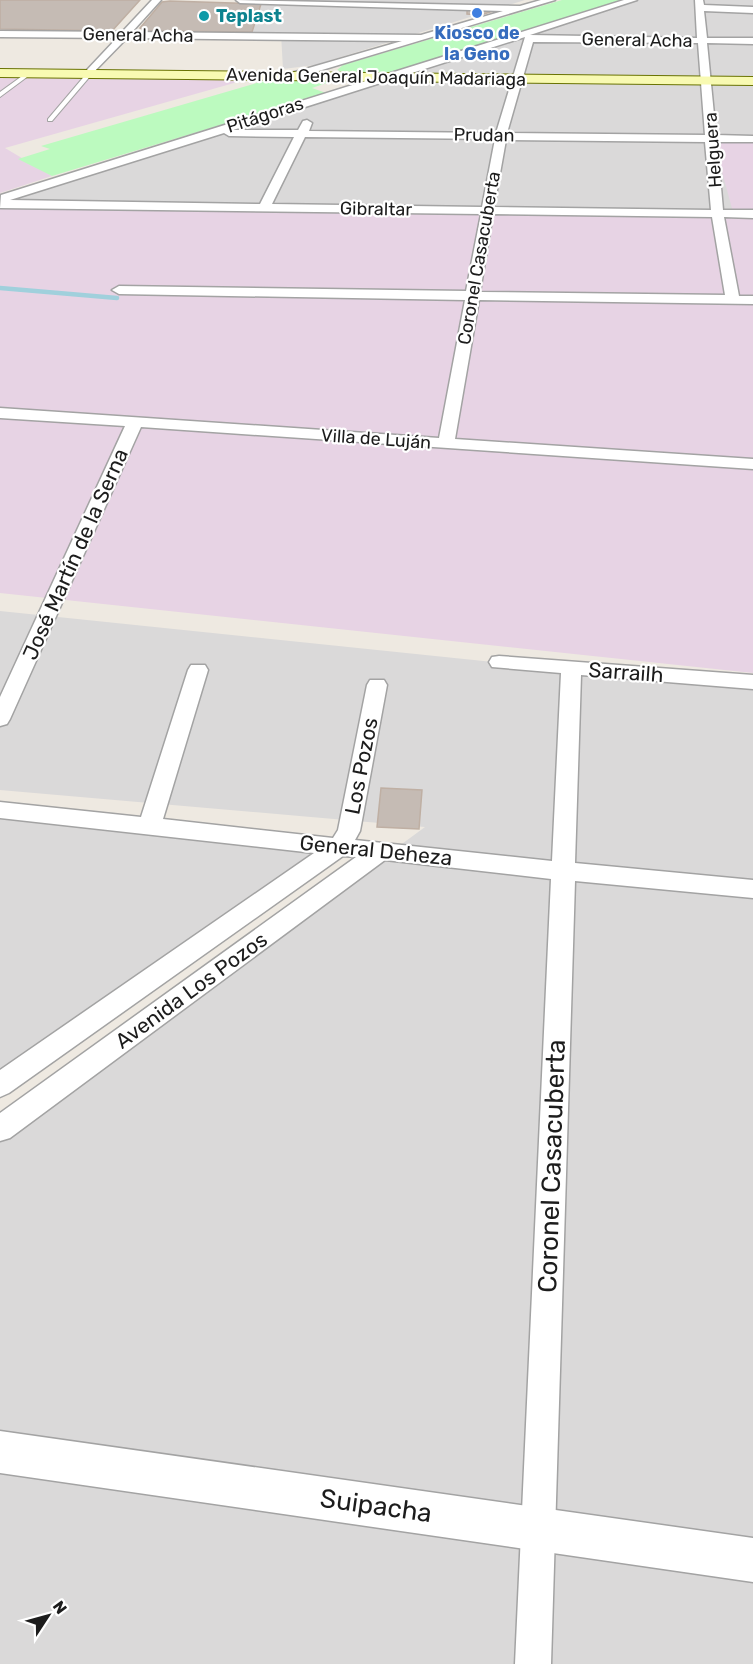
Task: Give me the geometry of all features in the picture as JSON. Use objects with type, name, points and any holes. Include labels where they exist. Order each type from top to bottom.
[{"type":"main road","name":"Avenida General Joaquín Madariaga","points":[[0,73],[753,81]]},
{"type":"street","points":[[89,74],[157,0]]},
{"type":"street","points":[[240,0],[368,6],[520,9]]},
{"type":"street","points":[[292,76],[520,9],[536,2],[551,0]]},
{"type":"street","name":"Pitágoras","points":[[0,202],[309,101],[525,37],[633,0]]},
{"type":"street","points":[[699,4],[753,10]]},
{"type":"street","name":"Helguera","points":[[699,4],[708,80],[717,213],[733,300]]},
{"type":"street","points":[[326,76],[342,61],[355,33]]},
{"type":"street","name":"General Acha","points":[[0,34],[355,33],[420,38]]},
{"type":"street","name":"General Acha","points":[[525,37],[753,41]]},
{"type":"street","name":"Coronel Casacuberta","points":[[446,444],[501,135],[518,78],[525,37]]},
{"type":"street","points":[[264,208],[314,107],[309,101]]},
{"type":"street","name":"Prudan","points":[[215,131],[753,139]]},
{"type":"street","name":"Gibraltar","points":[[0,202],[753,214]]},
{"type":"street","points":[[119,290],[753,300]]},
{"type":"street","name":"Villa de Luján","points":[[0,413],[753,464]]},
{"type":"street","name":"José Martín de la Serna","points":[[0,719],[135,423]]},
{"type":"street","name":"Sarrailh","points":[[499,662],[753,682]]},
{"type":"street","name":"Coronel Casacuberta","points":[[533,1664],[571,668]]},
{"type":"street","points":[[150,825],[198,670]]},
{"type":"street","name":"Los Pozos","points":[[340,846],[349,831],[377,684]]},
{"type":"street","name":"General Deheza","points":[[0,810],[562,871],[753,889]]},
{"type":"street","name":"Avenida Los Pozos","points":[[0,1085],[340,846]]},
{"type":"street","name":"Avenida Los Pozos","points":[[0,1129],[381,851]]},
{"type":"street","name":"Suipacha","points":[[0,1452],[753,1560]]},
{"type":"lane","points":[[0,95],[29,73]]},
{"type":"lane","points":[[50,120],[89,74]]},
{"type":"shaded area","points":[[251,0],[525,0],[315,65],[283,69],[281,34],[240,32]]},
{"type":"shaded area","points":[[639,0],[753,0],[753,140],[733,213],[7,201]]},
{"type":"shaded area","points":[[0,70],[262,75],[5,148],[52,176],[0,193]]},
{"type":"shaded area","points":[[713,139],[753,140],[753,673],[0,593],[0,203],[7,201],[733,212]]},
{"type":"shaded area","points":[[0,611],[753,689],[753,1664],[0,1664],[0,1139],[425,827],[0,790]]},
{"type":"shaded area","points":[[0,818],[331,853],[0,1080]]},
{"type":"green space","points":[[562,0],[626,0],[391,74],[348,74],[337,70],[343,65]]},
{"type":"green space","points":[[338,79],[312,88],[326,93],[52,176],[18,159],[50,149],[41,146],[267,80]]},
{"type":"building","points":[[0,0],[140,0],[112,31],[0,29]]},
{"type":"building","name":"Teplast","points":[[162,2],[261,4],[252,32],[146,31],[140,28]]},
{"type":"building","name":"Kiosco de la Geno","points":[[467,10],[493,11],[481,15],[467,14]]},
{"type":"building","points":[[381,788],[422,790],[419,829],[377,827]]},
{"type":"waterway","points":[[0,288],[117,298]]},
{"type":"place","name":"Kiosco de la Geno","points":[[477,13]]},
{"type":"place","name":"Teplast","points":[[204,16]]}]
